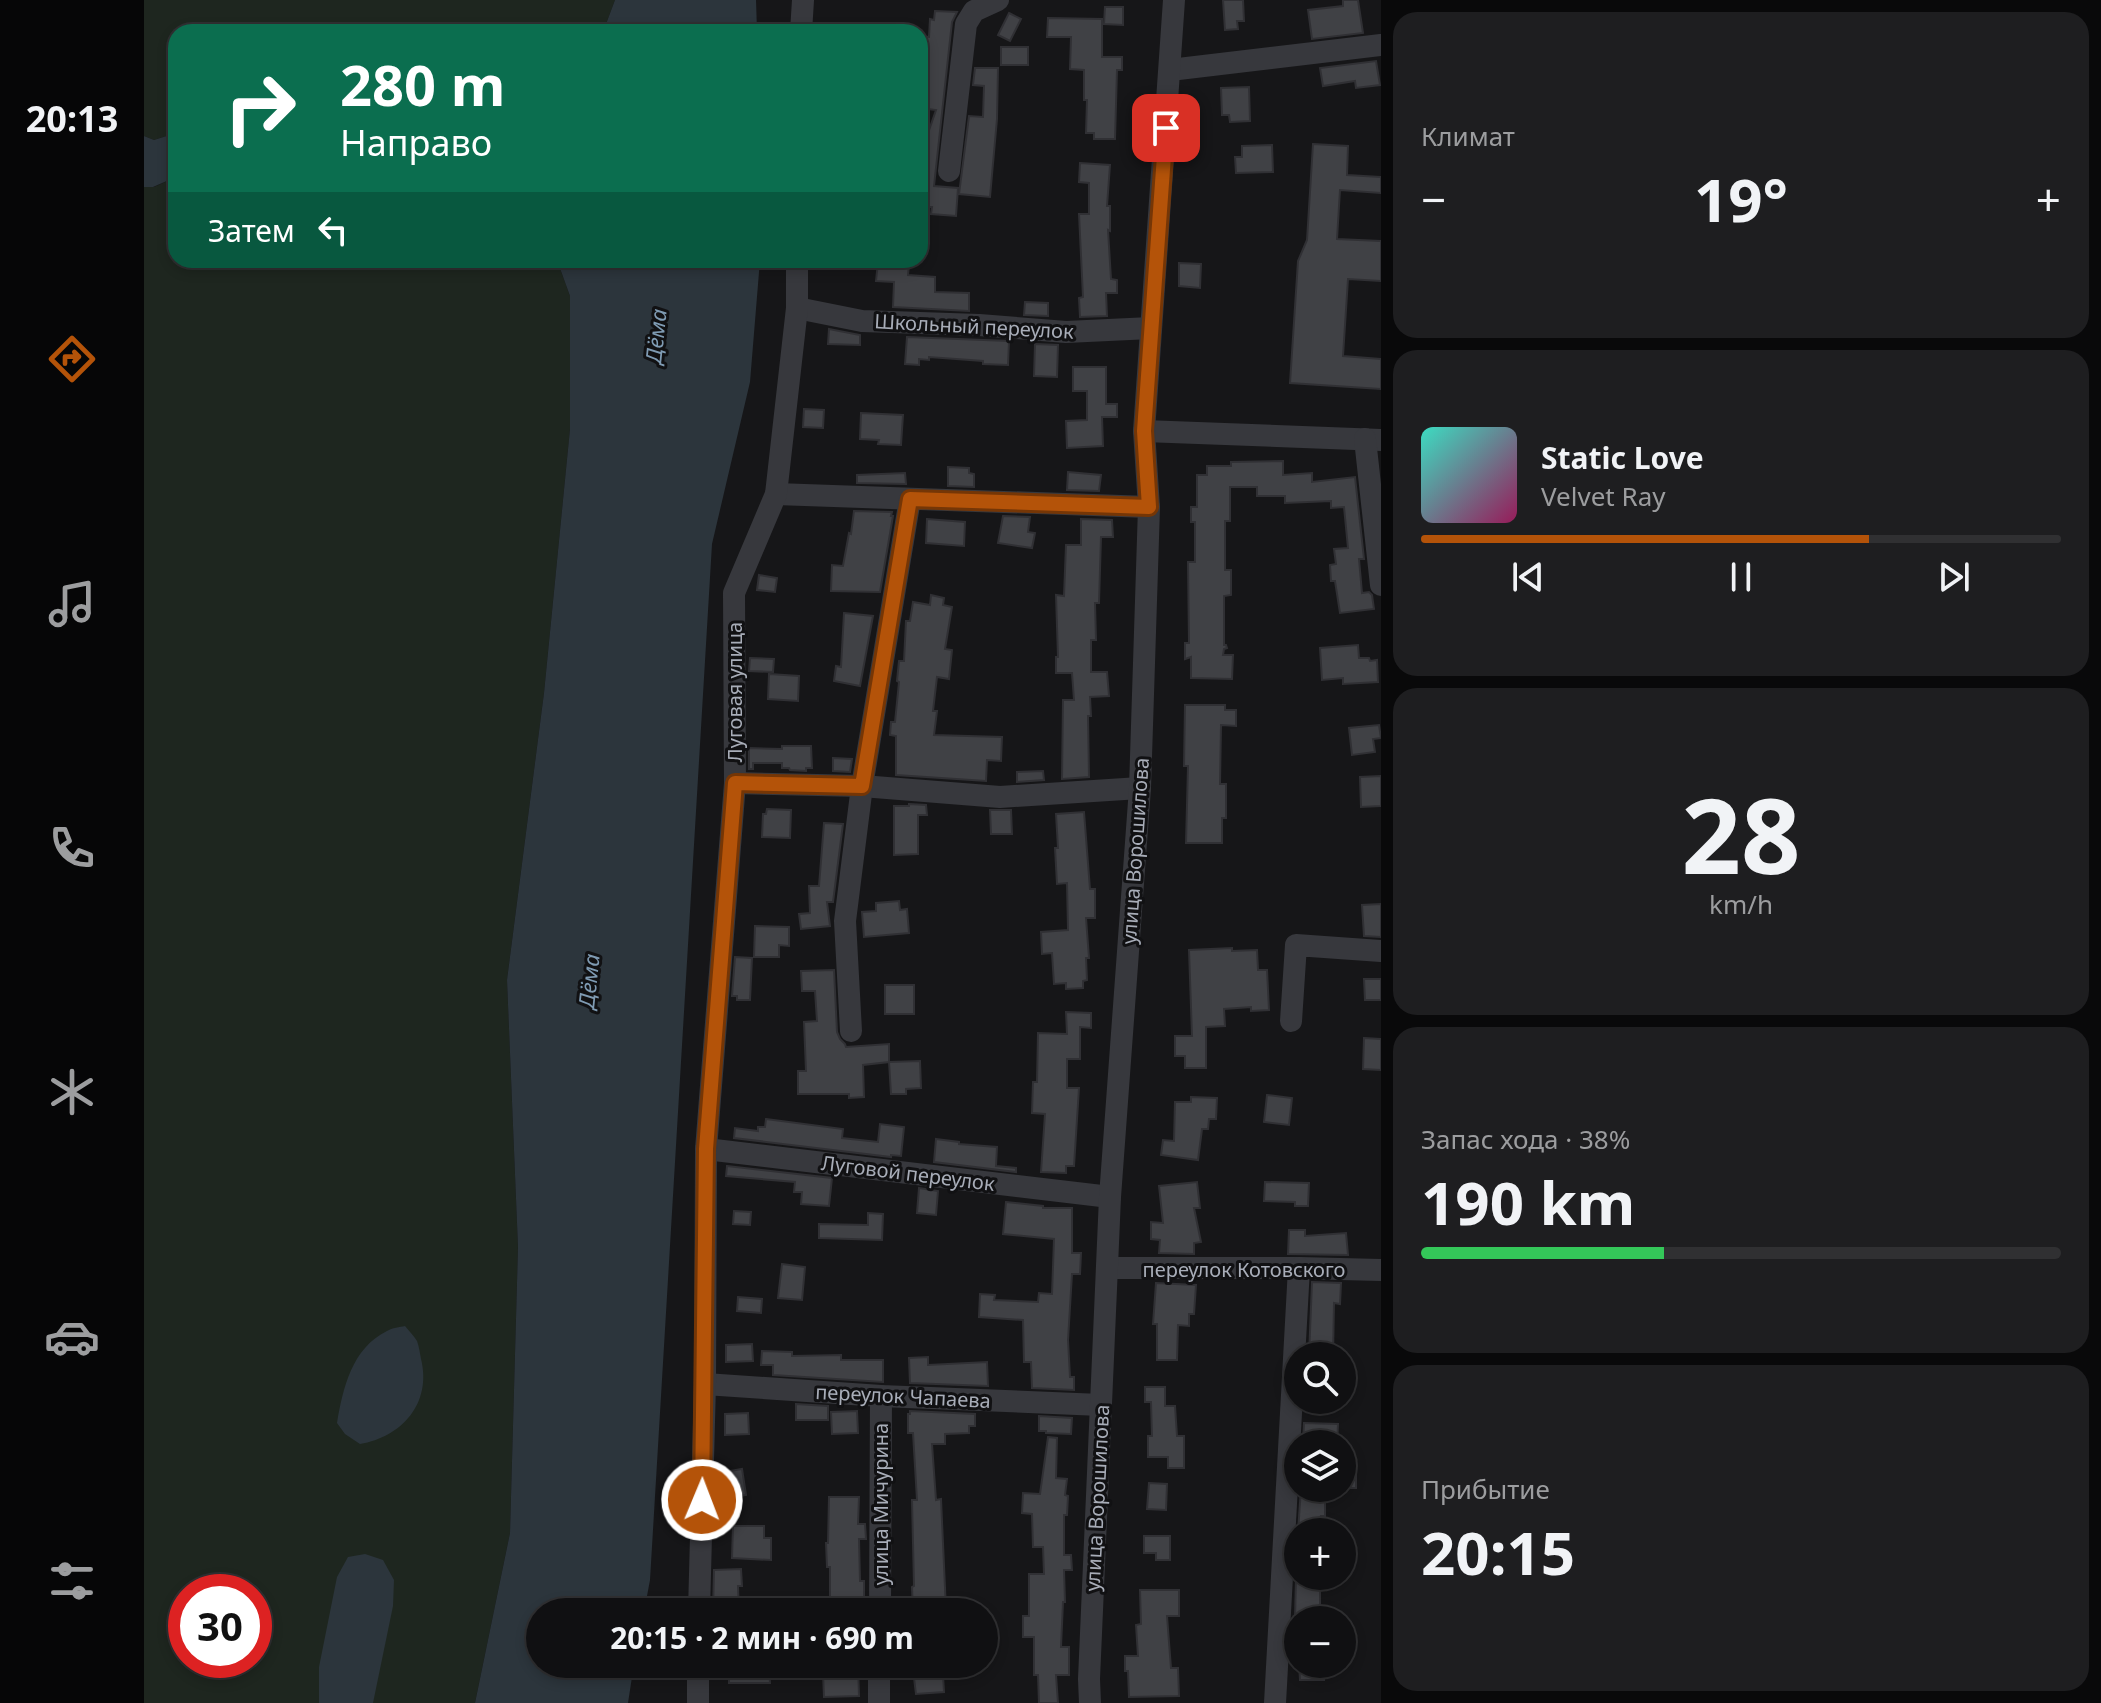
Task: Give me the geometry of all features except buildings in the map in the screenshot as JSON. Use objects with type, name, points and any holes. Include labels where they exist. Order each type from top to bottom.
[{"type":"street","points":[[802,24],[803,0]]},
{"type":"street","points":[[949,171],[966,24],[974,11],[998,0]]},
{"type":"street","name":"улица Ворошилова","points":[[1090,1703],[1110,1197],[1140,788],[1149,507],[1144,431],[1174,0]]},
{"type":"street","points":[[1170,70],[1381,45]]},
{"type":"street","name":"Луговая улица","points":[[699,1598],[705,1384],[706,1149],[735,783],[734,593],[776,494],[797,308],[797,268]]},
{"type":"street","name":"Школьный переулок","points":[[797,308],[862,321],[1066,332],[1151,328]]},
{"type":"street","points":[[1144,431],[1373,440],[1381,585]]},
{"type":"street","points":[[776,494],[1149,507]]},
{"type":"street","points":[[851,1031],[845,921],[862,786],[910,499]]},
{"type":"street","points":[[735,783],[862,786],[1000,797],[1140,788]]},
{"type":"street","points":[[1291,1021],[1296,945],[1381,951]]},
{"type":"street","name":"Луговой переулок","points":[[706,1149],[1110,1197]]},
{"type":"street","name":"переулок Котовского","points":[[1107,1268],[1381,1270]]},
{"type":"street","points":[[1275,1703],[1299,1268]]},
{"type":"street","name":"переулок Чапаева","points":[[705,1384],[881,1396],[1101,1405]]},
{"type":"street","name":"улица Мичурина","points":[[880,1598],[881,1396]]},
{"type":"street","points":[[698,1678],[698,1703]]},
{"type":"street","points":[[879,1678],[879,1703]]},
{"type":"shaded area","points":[[144,0],[615,0],[606,24],[168,24],[168,136],[154,140],[144,136]]},
{"type":"shaded area","points":[[168,181],[168,268],[560,268],[570,296],[570,429],[544,693],[507,980],[518,1247],[510,1533],[475,1703],[144,1703],[144,187],[154,187]]},
{"type":"water","points":[[615,0],[756,0],[757,24],[606,24]]},
{"type":"water","points":[[144,136],[154,140],[168,136],[168,180],[144,187]]},
{"type":"water","name":"Дёма","points":[[560,268],[759,268],[750,382],[712,544],[650,1580],[647,1598],[526,1598],[526,1678],[632,1678],[628,1703],[475,1703],[510,1533],[518,1247],[507,980],[544,693],[570,429],[570,296]]},
{"type":"water","points":[[405,1326],[417,1341],[421,1359],[422,1390],[418,1403],[401,1426],[389,1434],[360,1444],[345,1434],[337,1423],[346,1383],[357,1358],[375,1338]]},
{"type":"water","points":[[365,1554],[383,1560],[394,1580],[393,1606],[373,1703],[319,1703],[319,1667],[337,1577],[348,1557]]},
{"type":"route","points":[[702,1500],[706,1149],[735,783],[862,786],[910,499],[1149,507],[1144,431],[1166,128]]}]
